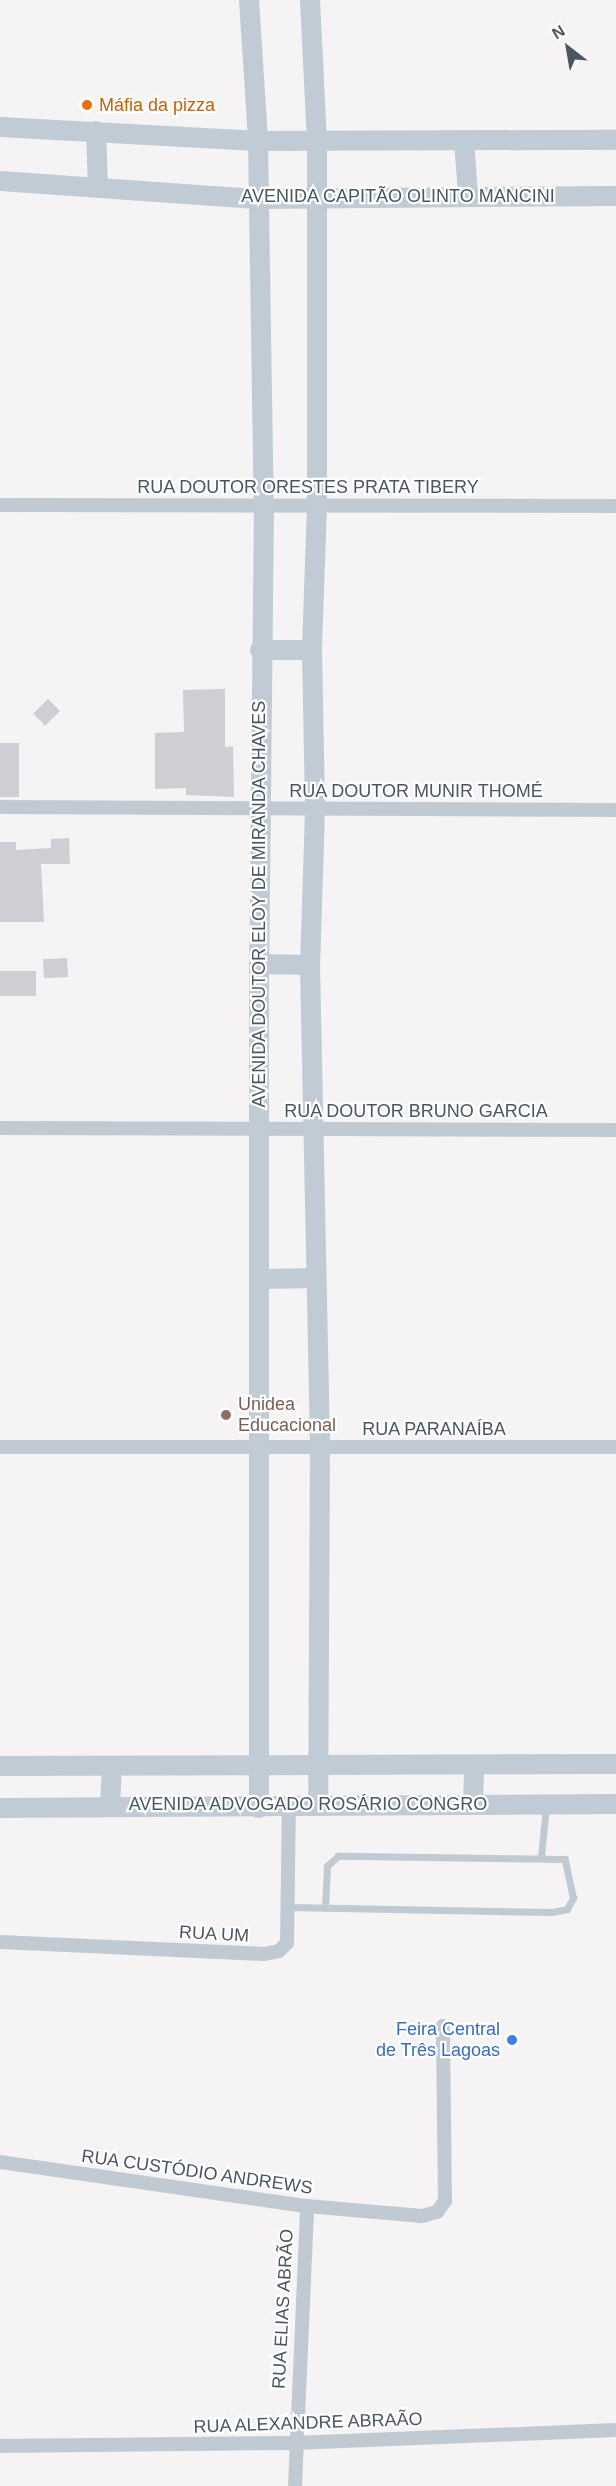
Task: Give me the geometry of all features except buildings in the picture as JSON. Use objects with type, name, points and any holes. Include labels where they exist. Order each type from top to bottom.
[{"type":"street","name":"AVENIDA DOUTOR ELOY DE MIRANDA CHAVES","points":[[249,0],[260,199],[264,505],[260,650],[259,1129],[262,1279],[258,1447],[259,1808]]},
{"type":"street","points":[[310,0],[317,141],[318,505],[312,650],[315,808],[310,965],[320,1447],[318,1805]]},
{"type":"street","points":[[0,127],[258,141],[616,140]]},
{"type":"street","points":[[96,131],[98,186]]},
{"type":"street","points":[[464,140],[468,195]]},
{"type":"street","name":"AVENIDA CAPITÃO OLINTO MANCINI","points":[[0,181],[260,199],[317,200],[468,195],[616,196]]},
{"type":"street","name":"RUA DOUTOR ORESTES PRATA TIBERY","points":[[0,505],[616,506]]},
{"type":"street","points":[[260,650],[312,650]]},
{"type":"street","name":"RUA DOUTOR MUNIR THOMÉ","points":[[0,807],[616,810]]},
{"type":"street","points":[[259,964],[310,965]]},
{"type":"street","name":"RUA DOUTOR BRUNO GARCIA","points":[[0,1128],[616,1130]]},
{"type":"street","points":[[262,1279],[316,1278]]},
{"type":"street","name":"RUA PARANAÍBA","points":[[0,1447],[616,1447]]},
{"type":"street","points":[[0,1766],[616,1764]]},
{"type":"street","points":[[473,1803],[474,1765]]},
{"type":"street","points":[[110,1804],[112,1766]]},
{"type":"street","name":"AVENIDA ADVOGADO ROSÁRIO CONGRO","points":[[0,1808],[110,1804],[259,1808],[473,1803],[616,1804]]},
{"type":"street","name":"RUA UM","points":[[0,1942],[264,1954],[279,1951],[287,1943],[289,1806]]},
{"type":"street","name":"RUA CUSTÓDIO ANDREWS","points":[[0,2162],[307,2206],[422,2216],[436,2212],[445,2201],[443,2026]]},
{"type":"street","name":"RUA ELIAS ABRÃO","points":[[295,2486],[294,2444],[307,2206]]},
{"type":"street","name":"RUA ALEXANDRE ABRAÃO","points":[[0,2446],[294,2444],[616,2430]]},
{"type":"lane","points":[[541,1857],[547,1804]]},
{"type":"lane","points":[[287,1907],[446,1912],[567,1909],[573,1898],[569,1864],[565,1859],[338,1856],[327,1866],[325,1908]]},
{"type":"place","name":"Máfia da pizza","points":[[87,105]]},
{"type":"place","name":"Unidea Educacional","points":[[226,1415]]},
{"type":"place","name":"Feira Central de Três Lagoas","points":[[512,2040]]}]
